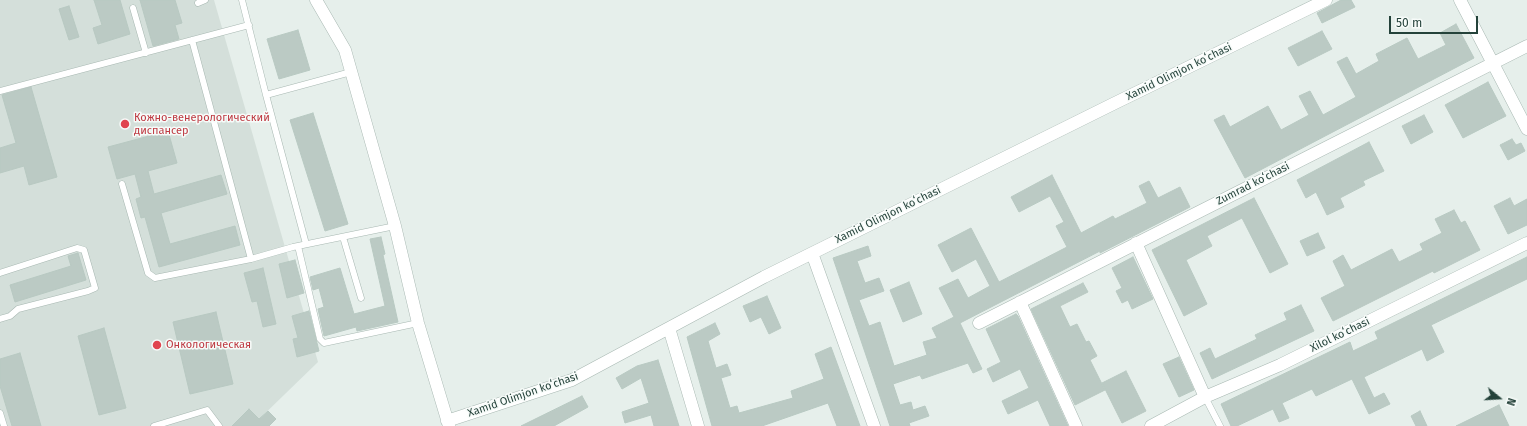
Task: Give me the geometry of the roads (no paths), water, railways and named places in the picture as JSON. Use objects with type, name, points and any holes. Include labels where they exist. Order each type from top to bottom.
[{"type":"street","points":[[316,0],[344,50],[351,72],[395,226],[418,323],[448,424]]},
{"type":"street","name":"Xamid Olimjon koʻchasi","points":[[448,424],[572,380],[764,277],[1326,0]]},
{"type":"street","points":[[1460,0],[1527,129]]},
{"type":"street","name":"Zumrad koʻchasi","points":[[979,323],[1527,46]]},
{"type":"street","name":"Xilol koʻchasi","points":[[1151,426],[1205,397],[1280,365],[1527,243]]},
{"type":"street","points":[[1136,244],[1205,397]]},
{"type":"street","points":[[812,253],[874,426]]},
{"type":"street","points":[[1020,302],[1076,426]]},
{"type":"street","points":[[669,328],[698,426]]},
{"type":"lane","points":[[198,3],[205,0]]},
{"type":"lane","points":[[242,0],[306,244]]},
{"type":"lane","points":[[134,8],[146,52]]},
{"type":"lane","points":[[0,91],[249,25]]},
{"type":"lane","points":[[192,40],[252,259]]},
{"type":"lane","points":[[266,95],[351,72]]},
{"type":"lane","points":[[122,184],[148,273],[155,278],[252,259],[306,244],[395,226]]},
{"type":"lane","points":[[343,237],[361,298]]},
{"type":"lane","points":[[298,246],[320,339],[324,343],[418,323]]},
{"type":"lane","points":[[0,273],[77,248],[84,250],[95,288],[18,309],[10,316],[0,319]]},
{"type":"lane","points":[[1205,397],[1220,426]]},
{"type":"lane","points":[[154,426],[207,410],[219,426]]},
{"type":"lane","points":[[0,413],[4,426]]},
{"type":"place","name":"Кожно-венерологический диспансер","points":[[125,124]]},
{"type":"place","name":"Онкологическая","points":[[157,345]]}]
